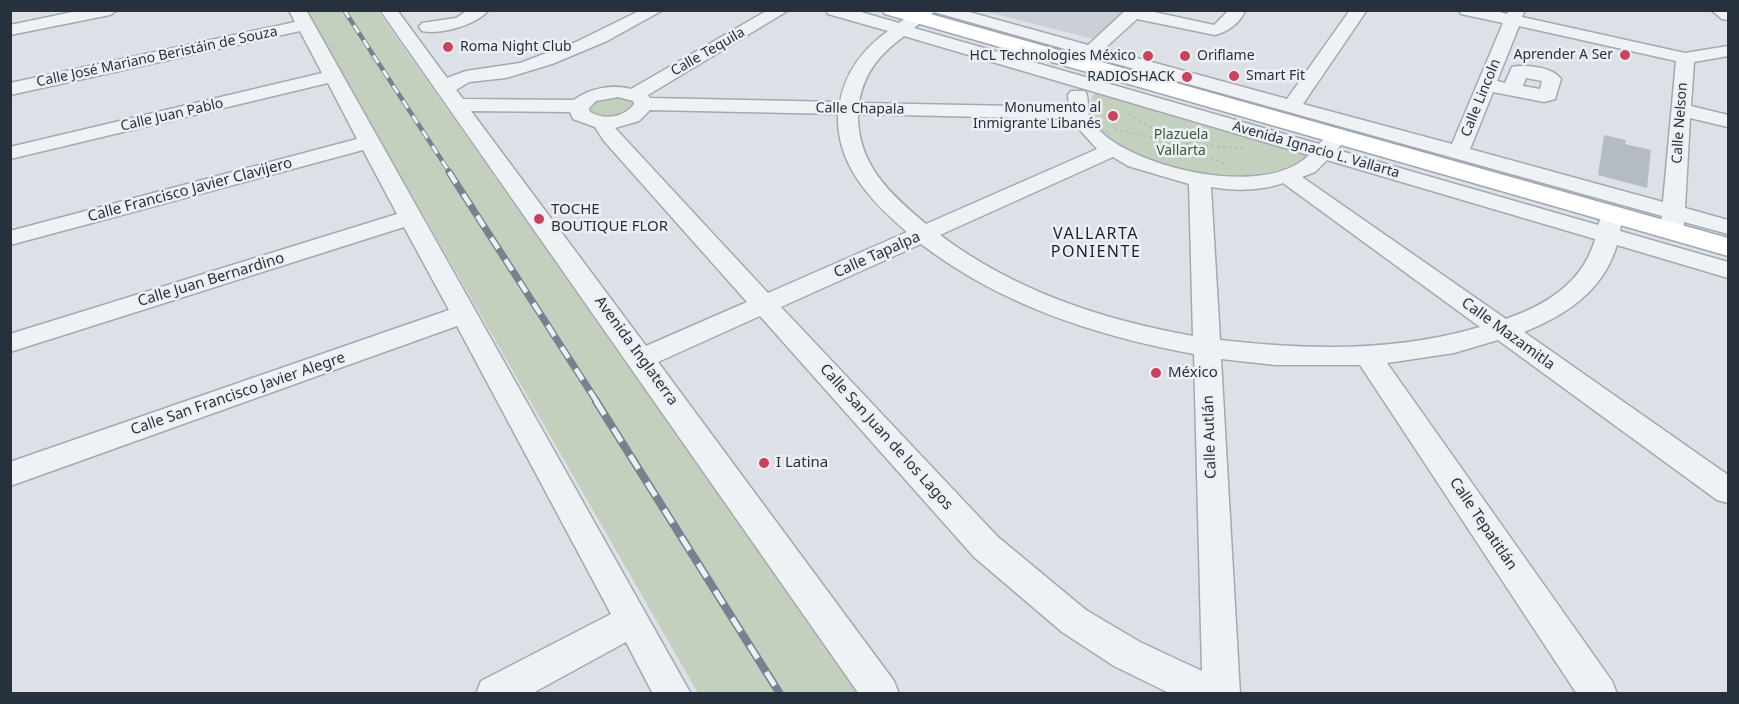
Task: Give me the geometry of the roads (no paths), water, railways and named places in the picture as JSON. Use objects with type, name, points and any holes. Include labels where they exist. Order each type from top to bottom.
[{"type":"main road","name":"Avenida Ignacio L. Vallarta","points":[[905,20],[1187,93],[1332,145],[1610,224],[1673,221],[1728,247]]},
{"type":"main road","points":[[1138,63],[1187,93]]},
{"type":"street","points":[[10,30],[110,10]]},
{"type":"street","points":[[537,62],[551,49],[632,10]]},
{"type":"street","points":[[446,89],[454,81],[469,76],[517,69],[564,55],[655,10]]},
{"type":"street","name":"Calle Tequila","points":[[590,114],[630,118],[638,114],[640,99],[781,10]]},
{"type":"street","name":"Avenida Ignacio L. Vallarta","points":[[834,10],[905,20]]},
{"type":"street","name":"Avenida Ignacio L. Vallarta","points":[[941,10],[1039,37],[1088,66],[1332,145]]},
{"type":"street","points":[[1237,10],[1237,14],[1221,28],[1215,30],[1133,13],[1088,66],[1076,99],[1077,113],[1095,137],[1111,139],[1135,162],[1200,181],[1256,182],[1288,177],[1314,165],[1332,145]]},
{"type":"street","points":[[1293,106],[1359,10]]},
{"type":"street","points":[[1467,10],[1515,15],[1685,58],[1728,51]]},
{"type":"street","points":[[1719,10],[1728,15]]},
{"type":"street","name":"Avenida Inglaterra","points":[[393,12],[881,693]]},
{"type":"street","points":[[428,27],[461,22],[483,12]]},
{"type":"street","name":"Calle Lincoln","points":[[1459,152],[1515,15]]},
{"type":"street","points":[[300,18],[672,693]]},
{"type":"street","name":"Calle José Mariano Beristáin de Souza","points":[[10,88],[300,18]]},
{"type":"street","points":[[905,20],[860,69],[852,88],[849,131],[853,153],[863,171],[881,194],[924,235],[956,259],[997,282],[1046,305],[1101,324],[1206,347],[1296,356],[1367,356],[1441,346],[1501,330],[1557,307],[1593,271],[1604,250],[1610,224]]},
{"type":"street","name":"Calle Nelson","points":[[1673,221],[1685,58]]},
{"type":"street","name":"Avenida Ignacio L. Vallarta","points":[[1088,66],[1138,63],[1459,152],[1673,221],[1728,227]]},
{"type":"street","name":"Calle Juan Pablo","points":[[10,153],[333,76]]},
{"type":"street","points":[[1486,85],[1512,89]]},
{"type":"street","points":[[446,89],[590,114]]},
{"type":"street","name":"Calle Chapala","points":[[590,114],[590,96],[608,91],[640,99],[849,109],[1077,113]]},
{"type":"street","points":[[1681,110],[1728,121]]},
{"type":"street","name":"Calle San Juan de los Lagos","points":[[590,114],[986,547],[1074,621],[1127,654],[1171,676],[1218,693]]},
{"type":"street","name":"Calle Tapalpa","points":[[641,359],[924,235],[1111,139]]},
{"type":"street","name":"Calle Francisco Javier Clavijero","points":[[10,238],[369,142]]},
{"type":"street","name":"Calle Mazamitla","points":[[1288,177],[1728,491]]},
{"type":"street","name":"Calle Autlán","points":[[1200,181],[1218,693]]},
{"type":"street","name":"Calle Juan Bernardino","points":[[10,343],[411,217]]},
{"type":"street","name":"Avenida Ignacio L. Vallarta","points":[[1610,224],[1728,270]]},
{"type":"street","name":"Calle San Francisco Javier Alegre","points":[[10,474],[465,314]]},
{"type":"street","name":"Calle Tepatitlán","points":[[1367,356],[1599,693]]},
{"type":"street","points":[[494,693],[632,621]]},
{"type":"railway","points":[[344,10],[450,173]]},
{"type":"railway","points":[[449,172],[597,402]]},
{"type":"railway","points":[[596,401],[780,694]]},
{"type":"place","name":"Roma Night Club","points":[[448,47]]},
{"type":"place","name":"Aprender A Ser","points":[[1625,55]]},
{"type":"place","name":"HCL Technologies México","points":[[1148,56]]},
{"type":"place","name":"Oriflame","points":[[1185,56]]},
{"type":"place","name":"Smart Fit","points":[[1234,76]]},
{"type":"place","name":"RADIOSHACK","points":[[1187,77]]},
{"type":"place","name":"Monumento al Inmigrante Libanés","points":[[1113,116]]},
{"type":"place","name":"TOCHE BOUTIQUE FLOR","points":[[539,219]]},
{"type":"place","name":"México","points":[[1156,373]]},
{"type":"place","name":"I Latina","points":[[764,463]]},
{"type":"district","name":"VALLARTA PONIENTE","points":[[1096,243]]},
{"type":"park label","name":"Plazuela Vallarta","points":[[1181,144]]}]
